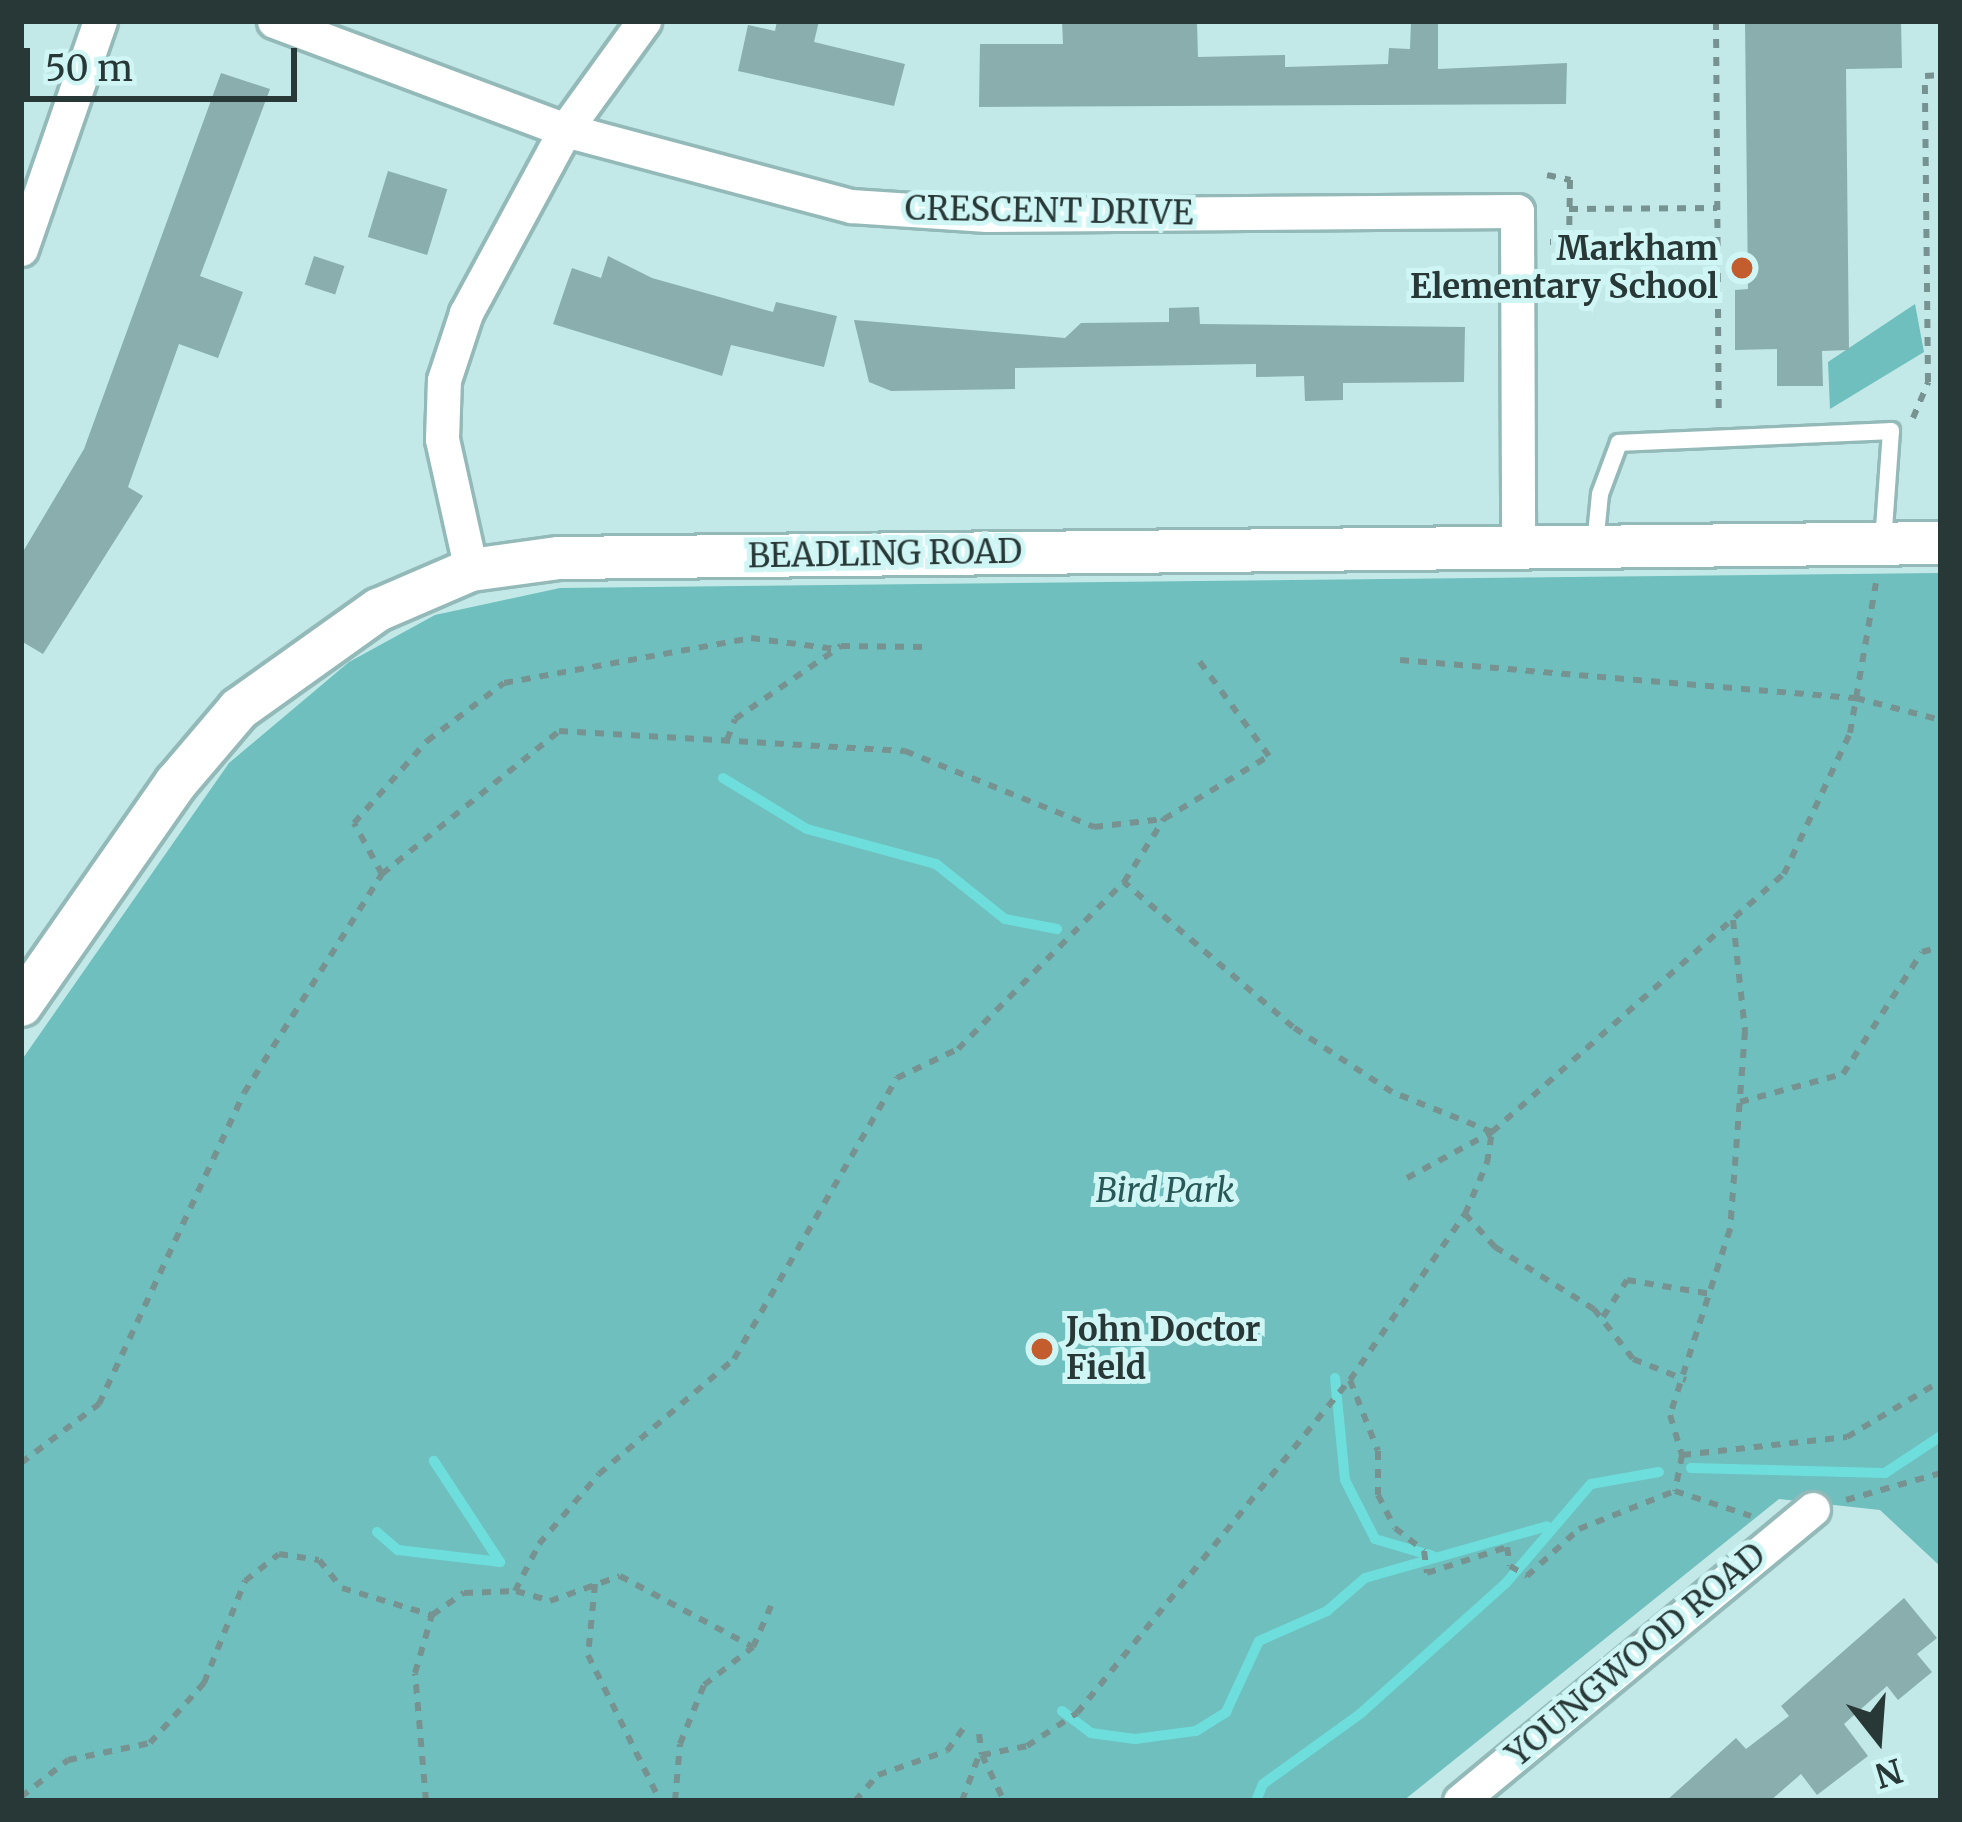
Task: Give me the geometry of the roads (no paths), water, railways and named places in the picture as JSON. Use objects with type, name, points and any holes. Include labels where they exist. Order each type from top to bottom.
[{"type":"street","points":[[21,249],[100,21]]},
{"type":"street","name":"CRESCENT DRIVE","points":[[274,21],[565,130],[851,206],[987,215],[1517,211],[1518,548]]},
{"type":"street","points":[[471,570],[442,439],[443,380],[466,313],[565,130],[644,21]]},
{"type":"street","name":"BEADLING ROAD","points":[[21,1005],[176,783],[239,709],[378,610],[471,570],[559,557],[1595,547],[1881,555],[1941,543]]},
{"type":"street","name":"YOUNGWOOD ROAD","points":[[1460,1801],[1801,1519]]},
{"type":"lane","points":[[1595,547],[1600,494],[1619,443],[1891,431],[1881,555]]},
{"type":"waterway","points":[[723,778],[807,829],[936,864],[1005,919],[1057,929]]},
{"type":"waterway","points":[[1335,1378],[1345,1480],[1375,1539],[1433,1556]]},
{"type":"waterway","points":[[1691,1468],[1885,1473],[1941,1436]]},
{"type":"waterway","points":[[377,1532],[398,1550],[500,1562],[434,1461]]},
{"type":"waterway","points":[[1256,1801],[1263,1784],[1360,1714],[1506,1583],[1591,1484],[1659,1472]]},
{"type":"waterway","points":[[1062,1711],[1091,1733],[1135,1739],[1196,1731],[1226,1712],[1259,1641],[1327,1611],[1365,1578],[1547,1526]]},
{"type":"place","name":"Markham Elementary School","points":[[1742,268]]},
{"type":"place","name":"John Doctor Field","points":[[1042,1349]]},
{"type":"park label","name":"Bird Park","points":[[1165,1191]]}]
